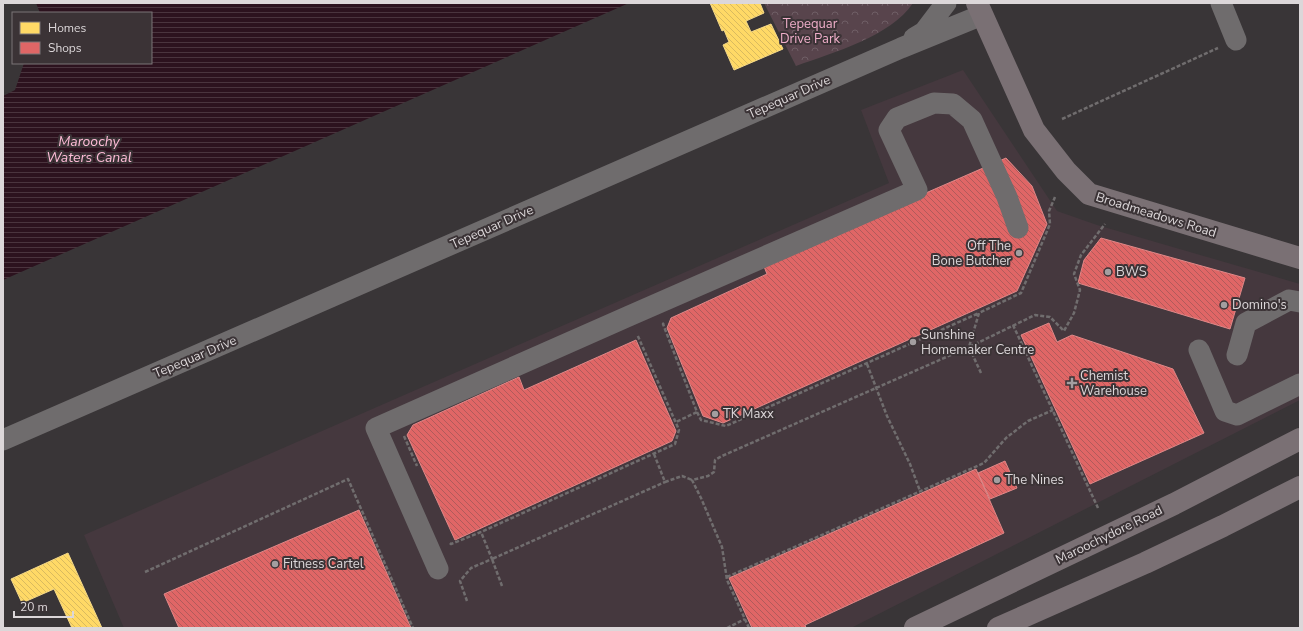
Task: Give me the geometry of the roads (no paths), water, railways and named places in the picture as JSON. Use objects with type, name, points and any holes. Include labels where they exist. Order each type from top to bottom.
[{"type":"main road","name":"Broadmeadows Road","points":[[980,9],[1034,130],[1066,171],[1089,194],[1300,258]]},
{"type":"main road","name":"Maroochydore Road","points":[[915,628],[1174,504],[1300,439]]},
{"type":"main road","points":[[998,628],[1224,526],[1300,487]]},
{"type":"street","points":[[901,48],[924,32],[946,3]]},
{"type":"street","points":[[1221,3],[1236,40]]},
{"type":"street","name":"Tepequar Drive","points":[[3,440],[901,48],[980,9]]},
{"type":"street","points":[[438,569],[376,428],[917,190],[889,130],[897,118],[934,103],[953,104],[972,120],[1007,197],[1018,228]]},
{"type":"street","points":[[1237,355],[1246,323],[1289,300],[1300,302]]},
{"type":"street","points":[[1200,350],[1225,411],[1237,415],[1300,384]]},
{"type":"water","name":"Maroochy Waters Canal","points":[[36,3],[629,3],[3,280],[3,96],[15,90],[24,64],[152,64],[152,12],[40,12]]},
{"type":"place","name":"Off The Bone Butcher","points":[[1019,253]]},
{"type":"place","name":"BWS","points":[[1108,272]]},
{"type":"place","name":"Domino's","points":[[1224,305]]},
{"type":"place","name":"Sunshine Homemaker Centre","points":[[913,342]]},
{"type":"place","name":"Chemist Warehouse","points":[[1072,383]]},
{"type":"place","name":"TK Maxx","points":[[715,414]]},
{"type":"place","name":"The Nines","points":[[997,480]]},
{"type":"place","name":"Fitness Cartel","points":[[275,564]]},
{"type":"park label","name":"Tepequar Drive Park","points":[[810,32]]}]
